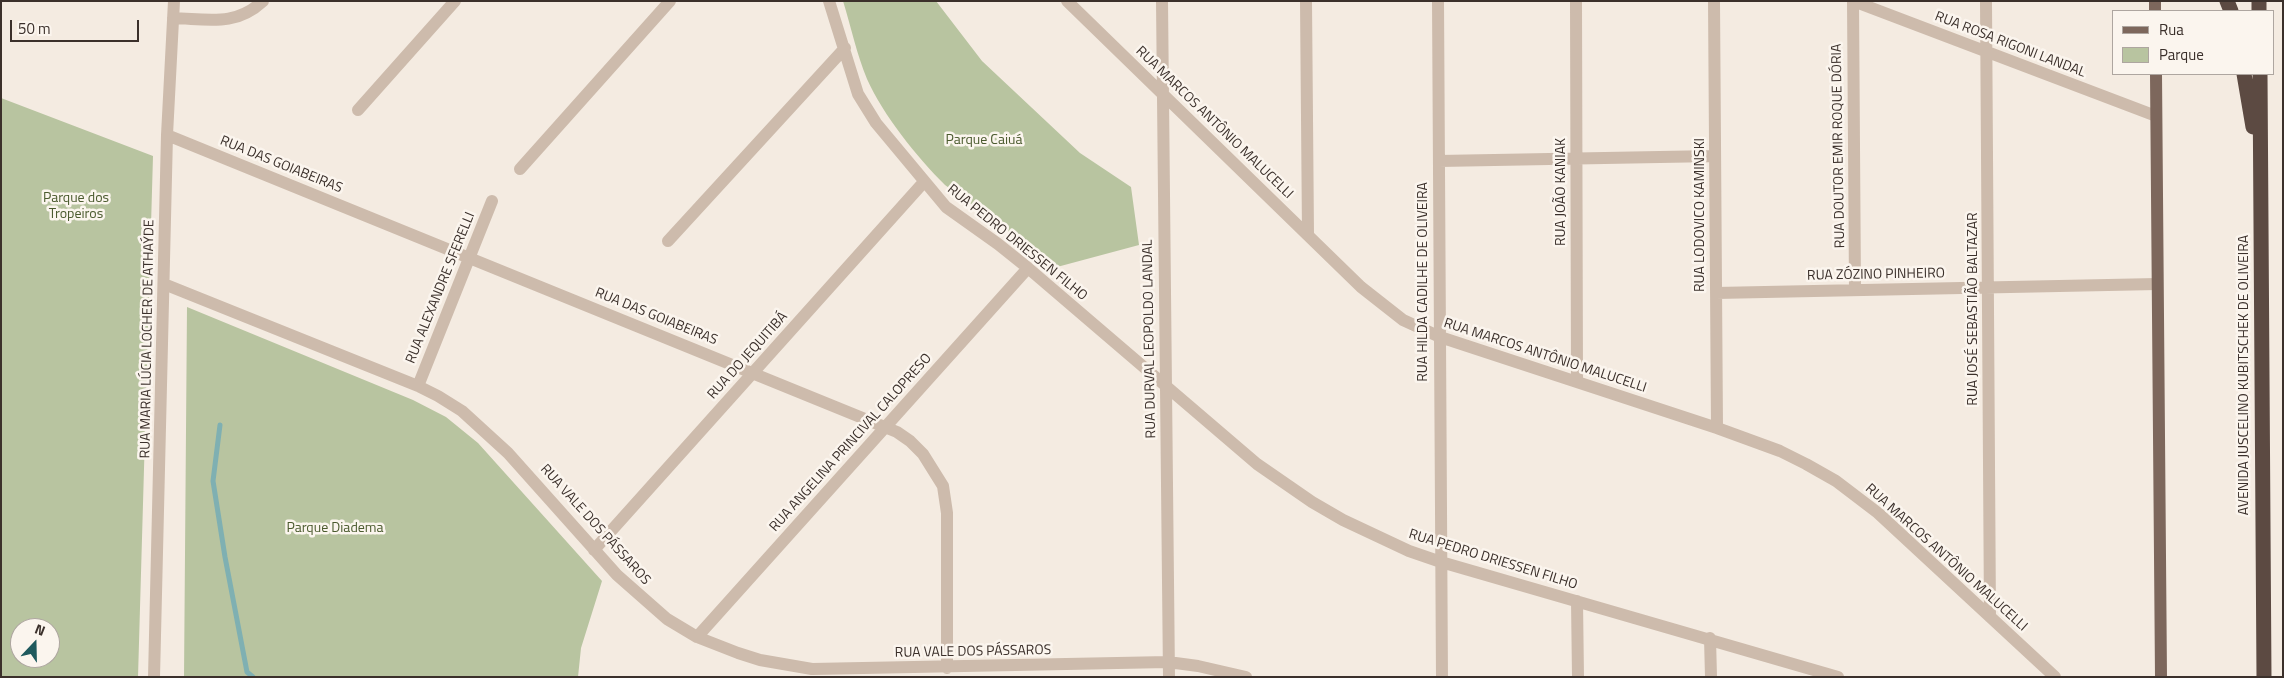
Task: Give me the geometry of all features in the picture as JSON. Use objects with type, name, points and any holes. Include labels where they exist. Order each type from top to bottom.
[{"type":"highway","points":[[2244,75],[2260,172]]},
{"type":"highway","name":"AVENIDA JUSCELINO KUBITSCHEK DE OLIVEIRA","points":[[2260,75],[2264,677]]},
{"type":"main road","points":[[2156,75],[2161,677]]},
{"type":"street","name":"RUA MARIA LÚCIA LOCHER DE ATHAÝDE","points":[[154,677],[167,135],[174,1]]},
{"type":"street","points":[[173,18],[227,20],[240,18],[252,11],[263,1]]},
{"type":"street","points":[[358,110],[455,1]]},
{"type":"street","points":[[520,170],[670,1]]},
{"type":"street","name":"RUA PEDRO DRIESSEN FILHO","points":[[829,1],[858,94],[866,108],[924,183],[952,213],[998,244],[1028,268],[1257,464],[1312,502],[1376,537],[1441,562],[1710,638],[1804,671],[1838,677]]},
{"type":"street","name":"RUA MARCOS ANTÔNIO MALUCELLI","points":[[1067,1],[1381,304],[1416,327],[1440,337],[1717,428],[1780,451],[1836,481],[1878,513],[2055,677]]},
{"type":"street","name":"RUA DURVAL LEOPOLDO LANDAL","points":[[1162,1],[1169,677]]},
{"type":"street","points":[[1306,1],[1308,234]]},
{"type":"street","name":"RUA HILDA CADILHE DE OLIVEIRA","points":[[1438,1],[1442,677]]},
{"type":"street","name":"RUA JOÃO KANIAK","points":[[1576,1],[1577,382]]},
{"type":"street","name":"RUA LODOVICO KAMINSKI","points":[[1714,1],[1717,428]]},
{"type":"street","name":"RUA ROSA RIGONI LANDAL","points":[[1853,1],[2156,116]]},
{"type":"street","name":"RUA DOUTOR EMIR ROQUE DÓRIA","points":[[1853,1],[1855,290]]},
{"type":"street","name":"RUA JOSÉ SEBASTIÃO BALTAZAR","points":[[1986,1],[1990,617]]},
{"type":"street","points":[[668,241],[845,48]]},
{"type":"street","name":"RUA DAS GOIABEIRAS","points":[[167,135],[886,426],[910,441],[935,471],[944,486],[947,513],[947,668]]},
{"type":"street","points":[[1438,161],[1715,156]]},
{"type":"street","name":"RUA DO JEQUITIBÁ","points":[[594,550],[924,183]]},
{"type":"street","name":"RUA ALEXANDRE SFERELLI","points":[[418,386],[492,201]]},
{"type":"street","name":"RUA ANGELINA PRINCIVAL CALOPRESO","points":[[696,637],[1028,268]]},
{"type":"street","name":"RUA VALE DOS PÁSSAROS","points":[[164,284],[418,386],[462,411],[483,428],[530,476],[617,575],[651,607],[696,637],[760,660],[812,669],[947,668],[1168,662],[1198,666],[1246,677]]},
{"type":"street","name":"RUA ZÓZINO PINHEIRO","points":[[1716,293],[2157,284]]},
{"type":"street","points":[[1577,601],[1578,677]]},
{"type":"street","points":[[1710,638],[1710,677]]},
{"type":"green space","name":"Parque Caiuá","points":[[843,1],[936,1],[982,61],[1080,153],[1131,187],[1139,245],[1057,267],[945,185],[923,162],[891,121],[874,93],[860,60]]},
{"type":"green space","name":"Parque dos Tropeiros","points":[[1,98],[153,156],[138,677],[1,677]]},
{"type":"green space","name":"Parque Diadema","points":[[187,307],[413,400],[446,417],[478,443],[602,581],[581,648],[578,677],[184,677]]},
{"type":"waterway","points":[[220,425],[213,481],[225,557],[247,672],[253,677]]}]
